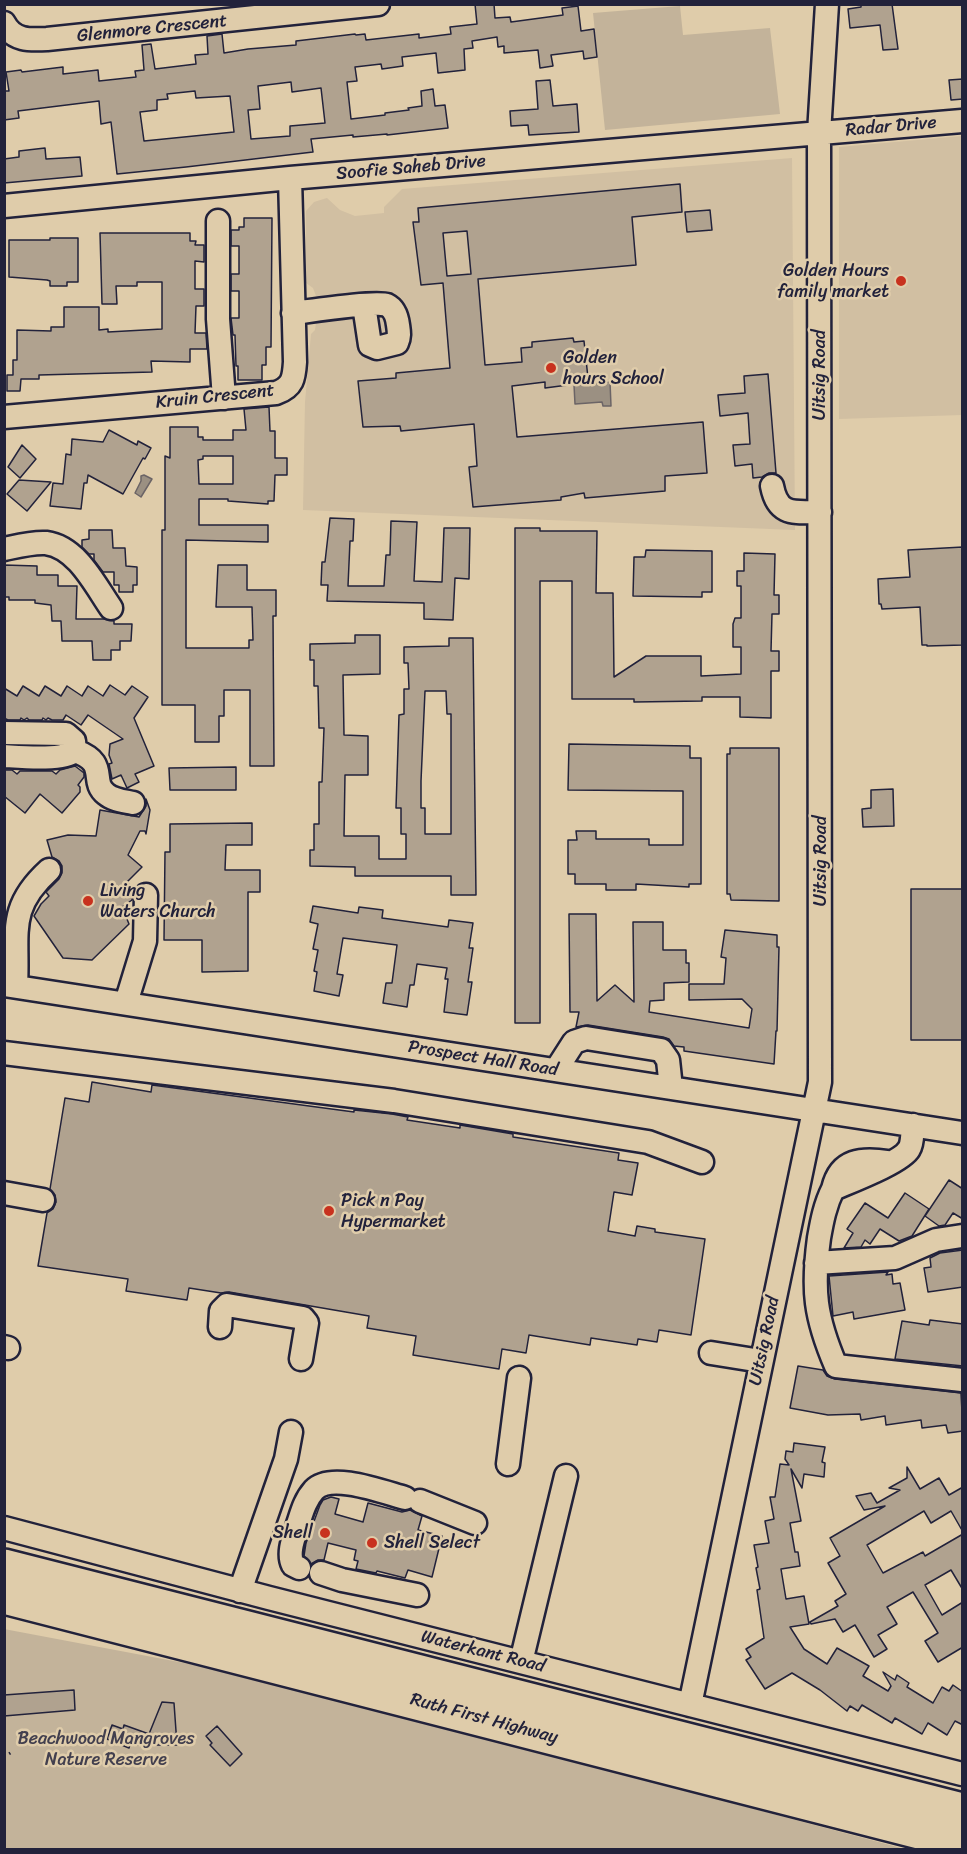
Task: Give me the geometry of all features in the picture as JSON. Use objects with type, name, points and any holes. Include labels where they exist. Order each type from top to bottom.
[{"type":"highway","name":"Ruth First Highway","points":[[4,1566],[963,1810]]},
{"type":"highway","name":"Ruth First Highway","points":[[4,1597],[216,1649],[963,1843]]},
{"type":"highway","points":[[4,1614],[216,1649]]},
{"type":"street","name":"Glenmore Crescent","points":[[8,28],[23,39],[47,39],[297,9],[378,4]]},
{"type":"street","name":"Uitsig Road","points":[[690,1705],[758,1427],[761,1360],[820,1082],[819,133],[827,4]]},
{"type":"street","name":"Radar Drive","points":[[819,133],[963,121]]},
{"type":"street","name":"Soofie Saheb Drive","points":[[4,206],[290,178],[819,133]]},
{"type":"street","name":"Kruin Crescent","points":[[4,417],[276,393],[286,389],[294,373],[290,178]]},
{"type":"street","points":[[218,221],[218,319],[224,398]]},
{"type":"street","points":[[293,313],[364,305]]},
{"type":"street","points":[[772,486],[779,506],[785,510],[820,512]]},
{"type":"street","points":[[4,549],[46,543],[59,547],[69,553],[82,567],[111,608]]},
{"type":"street","points":[[4,733],[66,734],[74,741],[75,751]]},
{"type":"street","points":[[4,756],[55,757],[75,751]]},
{"type":"street","points":[[75,751],[91,758],[101,789],[106,794],[133,803]]},
{"type":"street","points":[[10,985],[16,936],[12,907],[49,870]]},
{"type":"street","points":[[126,1003],[144,942],[146,895]]},
{"type":"street","name":"Prospect Hall Road","points":[[10,985],[963,1133]]},
{"type":"street","points":[[556,1070],[571,1046],[580,1039],[661,1050],[668,1060],[671,1088]]},
{"type":"street","points":[[4,1053],[394,1101],[648,1142],[702,1162]]},
{"type":"street","points":[[913,1125],[910,1148],[903,1156],[833,1190],[828,1199],[822,1220],[814,1283],[817,1310],[836,1365],[963,1380]]},
{"type":"street","points":[[4,1193],[43,1200]]},
{"type":"street","points":[[816,1263],[895,1258],[936,1240],[963,1236]]},
{"type":"street","points":[[220,1327],[221,1311],[227,1305],[264,1319],[299,1316],[306,1321],[301,1359]]},
{"type":"street","points":[[711,1353],[761,1360]]},
{"type":"street","points":[[508,1464],[519,1378]]},
{"type":"street","points":[[240,1591],[286,1459],[291,1432]]},
{"type":"street","points":[[520,1662],[566,1476]]},
{"type":"street","points":[[299,1568],[290,1560],[290,1553],[303,1506],[315,1488],[331,1482],[345,1482],[412,1499],[475,1523]]},
{"type":"street","points":[[263,1522],[295,1531]]},
{"type":"street","name":"Waterkant Road","points":[[4,1528],[240,1591],[963,1774]]},
{"type":"street","points":[[330,1614],[332,1576],[417,1595]]},
{"type":"path","points":[[4,1757],[12,1752]]},
{"type":"shaded area","name":"Golden Hours family market","points":[[962,136],[962,415],[839,419],[839,147]]},
{"type":"shaded area","name":"Golden hours School","points":[[792,158],[795,530],[303,510],[305,402],[311,334],[315,330],[316,323],[320,323],[319,297],[306,283],[306,211],[314,202],[327,198],[340,210],[355,216],[384,213],[384,207],[402,189]]},
{"type":"shaded area","points":[[610,382],[611,406],[603,406],[602,402],[575,404],[574,385]]},
{"type":"shaded area","points":[[141,476],[152,479],[141,497],[135,493]]},
{"type":"green space","points":[[680,6],[683,35],[770,28],[780,114],[605,130],[593,13]]},
{"type":"green space","name":"Beachwood Mangroves Nature Reserve","points":[[4,1629],[253,1676],[905,1849],[5,1849]]},
{"type":"building","points":[[475,4],[494,4],[495,18],[510,17],[511,22],[563,15],[562,8],[578,6],[581,31],[594,29],[597,57],[584,59],[583,51],[551,55],[553,66],[540,68],[538,50],[504,53],[504,46],[498,47],[497,37],[472,41],[473,48],[464,49],[465,70],[438,73],[436,53],[402,57],[403,66],[382,69],[381,64],[355,67],[357,81],[347,82],[351,119],[385,115],[385,113],[422,106],[421,91],[433,89],[435,106],[445,105],[448,128],[387,135],[311,139],[313,152],[186,167],[117,174],[111,122],[101,124],[99,101],[18,111],[19,118],[4,120],[4,91],[9,91],[6,72],[63,67],[63,74],[98,70],[99,81],[136,77],[135,71],[144,70],[142,45],[151,44],[155,69],[196,64],[195,55],[208,54],[207,36],[222,34],[224,53],[296,45],[296,41],[355,34],[365,34],[366,40],[419,34],[419,38],[451,34],[450,27],[477,24]],"holes":[[[291,82],[292,92],[321,88],[325,123],[290,126],[290,136],[251,139],[248,110],[260,109],[258,86]],[[195,91],[196,98],[230,96],[234,132],[144,141],[140,112],[157,110],[157,100],[168,99],[167,94]]]},
{"type":"building","points":[[861,4],[892,4],[898,49],[883,50],[880,25],[850,28],[848,9],[861,7]]},
{"type":"building","points":[[963,79],[963,99],[951,100],[949,80]]},
{"type":"building","points":[[550,80],[553,106],[577,104],[579,132],[529,135],[528,125],[511,126],[510,111],[538,109],[536,81]]},
{"type":"building","points":[[45,148],[46,159],[80,157],[82,176],[4,183],[4,159],[19,157],[19,151]]},
{"type":"building","points":[[680,184],[682,212],[632,217],[636,265],[478,279],[485,365],[522,362],[521,348],[532,347],[532,342],[573,338],[574,342],[584,341],[588,378],[567,381],[568,385],[545,388],[545,382],[512,386],[517,437],[703,422],[707,473],[665,476],[665,491],[585,498],[584,493],[561,497],[561,500],[473,507],[469,467],[477,466],[474,424],[401,431],[400,426],[363,427],[358,381],[396,378],[396,373],[450,368],[443,283],[421,285],[413,222],[419,222],[418,208]],"holes":[[[467,231],[471,274],[447,276],[443,233]]]},
{"type":"building","points":[[710,210],[712,230],[687,232],[685,212]]},
{"type":"building","points":[[244,218],[272,218],[271,347],[266,347],[266,365],[262,365],[262,380],[238,380],[238,366],[236,366],[235,335],[233,335],[231,318],[239,318],[239,291],[231,291],[231,274],[239,274],[239,246],[231,246],[231,230],[244,227]]},
{"type":"building","points":[[100,233],[190,233],[190,241],[196,241],[195,245],[204,245],[204,262],[195,261],[195,289],[204,289],[204,306],[196,306],[195,333],[206,333],[207,349],[190,349],[190,362],[151,361],[152,372],[39,375],[39,379],[21,379],[20,391],[7,391],[7,375],[13,375],[13,360],[17,360],[17,330],[51,331],[51,327],[64,327],[64,307],[99,307],[99,330],[108,329],[108,332],[162,329],[162,282],[137,282],[137,286],[116,286],[117,304],[102,304]]},
{"type":"building","points":[[50,238],[78,238],[78,282],[67,282],[67,286],[50,286],[50,281],[47,280],[9,277],[9,240],[50,240]]},
{"type":"building","points":[[768,374],[776,473],[753,478],[752,464],[735,466],[733,445],[750,444],[748,413],[720,416],[718,395],[745,393],[744,376]]},
{"type":"building","points":[[269,407],[270,431],[275,431],[275,458],[287,458],[287,475],[275,475],[274,501],[268,501],[268,504],[228,501],[228,499],[199,499],[199,525],[268,525],[268,542],[186,540],[186,648],[249,648],[249,640],[253,640],[252,607],[216,607],[218,565],[247,565],[247,590],[276,590],[276,616],[273,616],[274,766],[250,766],[250,690],[224,690],[224,716],[219,716],[219,742],[195,742],[195,705],[162,705],[162,530],[165,530],[165,456],[170,458],[170,427],[198,427],[198,437],[203,437],[203,440],[233,440],[233,430],[246,430],[244,409]],"holes":[[[203,456],[233,456],[233,484],[199,484],[198,460],[203,459]]]},
{"type":"building","points":[[109,430],[137,445],[138,441],[151,448],[123,494],[88,475],[87,483],[84,483],[81,509],[50,506],[53,483],[63,484],[66,454],[71,455],[72,439],[103,442]]},
{"type":"building","points":[[22,445],[36,459],[20,478],[8,467]]},
{"type":"building","points":[[19,480],[51,482],[27,511],[7,494]]},
{"type":"building","points":[[330,518],[354,519],[353,541],[350,541],[348,586],[384,586],[386,555],[390,555],[391,521],[417,522],[414,581],[442,582],[444,528],[470,528],[469,579],[455,578],[453,620],[424,619],[424,603],[327,601],[328,585],[321,585],[322,562],[325,562]]},
{"type":"building","points":[[515,528],[540,528],[540,531],[597,531],[596,593],[613,593],[614,677],[646,656],[701,656],[701,676],[741,674],[741,647],[733,647],[733,624],[735,618],[741,618],[741,586],[737,586],[737,571],[744,571],[744,553],[775,554],[774,595],[779,595],[779,614],[772,614],[771,651],[779,651],[779,671],[771,671],[771,718],[740,717],[740,697],[702,697],[702,701],[634,702],[634,699],[572,699],[572,581],[540,581],[540,1023],[515,1023]]},
{"type":"building","points":[[89,530],[112,530],[113,548],[125,548],[126,566],[137,567],[137,585],[133,585],[133,592],[119,592],[119,585],[114,585],[114,572],[103,572],[94,560],[94,554],[89,554],[82,547],[82,540],[89,539]]},
{"type":"building","points":[[963,547],[963,645],[922,645],[920,607],[882,609],[879,604],[878,579],[910,577],[908,550]]},
{"type":"building","points":[[646,550],[712,551],[712,592],[702,592],[702,597],[633,596],[634,557],[645,557]]},
{"type":"building","points":[[4,565],[37,566],[37,575],[58,575],[58,586],[77,586],[76,619],[104,619],[114,621],[114,624],[132,624],[131,641],[120,641],[120,650],[111,650],[111,660],[93,660],[92,641],[62,641],[61,621],[52,621],[51,605],[35,603],[35,600],[9,600],[9,597],[4,597]]},
{"type":"building","points":[[355,635],[380,635],[380,674],[343,675],[344,735],[368,736],[368,775],[345,775],[344,836],[379,836],[379,859],[406,859],[406,834],[401,834],[401,808],[396,808],[399,715],[404,714],[404,689],[409,689],[408,663],[404,663],[404,647],[449,646],[449,638],[473,638],[476,895],[451,895],[451,876],[355,876],[355,867],[310,866],[310,850],[314,850],[314,824],[319,824],[319,782],[322,782],[324,728],[319,728],[318,686],[314,686],[314,660],[310,660],[310,644],[355,643]],"holes":[[[425,691],[446,691],[447,714],[451,714],[451,834],[425,834],[425,808],[421,808]]]},
{"type":"building","points":[[110,685],[125,695],[132,686],[148,697],[134,718],[154,766],[135,774],[139,782],[127,788],[121,775],[112,779],[109,764],[112,763],[109,755],[110,744],[123,739],[88,715],[81,725],[66,715],[63,720],[43,718],[42,720],[29,720],[27,718],[24,720],[21,718],[20,720],[8,720],[4,718],[4,688],[17,696],[23,686],[39,696],[45,686],[61,696],[67,686],[82,696],[88,686],[103,696]]},
{"type":"building","points":[[569,744],[690,746],[690,758],[701,758],[701,884],[689,884],[689,887],[636,884],[636,890],[606,890],[606,884],[575,884],[575,874],[568,874],[568,840],[577,840],[576,831],[596,831],[596,839],[649,839],[649,845],[683,845],[683,791],[568,790]]},
{"type":"building","points":[[730,748],[779,748],[779,901],[731,900],[730,894],[727,894],[727,754],[730,754]]},
{"type":"building","points":[[75,766],[84,773],[78,785],[80,792],[62,813],[40,794],[25,813],[4,796],[4,770],[12,770],[17,774],[20,771],[52,771],[56,774],[60,770]]},
{"type":"building","points":[[236,767],[236,790],[170,790],[169,768]]},
{"type":"building","points":[[893,789],[894,826],[863,827],[862,809],[871,808],[871,790]]},
{"type":"building","name":"Living Waters Church","points":[[146,799],[150,810],[146,834],[145,831],[140,831],[128,855],[142,867],[127,882],[134,890],[132,900],[122,907],[129,924],[92,960],[63,958],[34,916],[49,896],[46,892],[62,873],[62,866],[52,857],[47,840],[68,835],[96,836],[100,810],[139,817],[146,806]]},
{"type":"building","points":[[252,823],[252,845],[226,845],[225,870],[260,870],[260,892],[248,892],[248,971],[202,972],[202,940],[164,940],[165,852],[170,852],[170,824]]},
{"type":"building","points":[[911,889],[963,889],[963,1040],[911,1040]]},
{"type":"building","points":[[313,906],[358,913],[359,907],[383,910],[382,918],[448,927],[449,920],[473,923],[469,948],[473,948],[468,982],[472,982],[467,1015],[444,1012],[447,968],[417,964],[414,985],[410,985],[407,1007],[383,1003],[386,983],[392,983],[397,945],[343,938],[337,974],[343,975],[339,996],[314,991],[317,972],[314,971],[318,950],[313,949],[318,924],[310,922]]},
{"type":"building","points":[[569,914],[596,914],[597,1001],[615,985],[634,1002],[633,922],[663,922],[663,950],[686,950],[689,982],[664,983],[664,1000],[650,1001],[649,1012],[749,1028],[752,1009],[742,999],[689,1000],[689,984],[724,984],[726,958],[721,957],[725,930],[777,935],[777,947],[779,947],[774,1064],[684,1051],[684,1047],[674,1046],[669,1039],[663,1037],[588,1025],[576,1027],[579,1012],[570,1012]]},
{"type":"building","name":"Pick n Pay Hypermarket","points":[[92,1082],[151,1092],[152,1085],[354,1112],[354,1110],[392,1114],[408,1117],[407,1120],[460,1128],[460,1125],[513,1134],[513,1137],[619,1153],[618,1160],[638,1163],[632,1195],[614,1192],[608,1231],[635,1236],[637,1226],[655,1229],[655,1232],[705,1239],[691,1335],[659,1330],[657,1342],[638,1339],[637,1345],[591,1338],[590,1345],[529,1335],[526,1353],[502,1349],[499,1369],[413,1355],[416,1336],[367,1328],[369,1316],[229,1292],[189,1288],[187,1300],[126,1291],[128,1279],[38,1266],[47,1213],[53,1209],[56,1202],[55,1195],[50,1189],[65,1098],[89,1102]]},
{"type":"building","points":[[949,1180],[963,1189],[963,1219],[953,1213],[945,1225],[939,1226],[925,1216]]},
{"type":"building","points":[[905,1193],[929,1209],[912,1236],[899,1241],[880,1229],[870,1244],[865,1240],[861,1247],[844,1248],[853,1233],[847,1229],[865,1203],[888,1218]]},
{"type":"building","points":[[963,1250],[963,1287],[928,1292],[924,1268],[931,1267],[930,1258],[940,1253]]},
{"type":"building","points":[[888,1272],[886,1275],[892,1274],[893,1284],[900,1283],[905,1310],[854,1319],[853,1312],[833,1316],[829,1276]]},
{"type":"building","points":[[930,1320],[963,1324],[963,1366],[895,1359],[902,1321],[929,1325]]},
{"type":"building","points":[[798,1366],[823,1370],[827,1376],[835,1379],[961,1393],[963,1431],[948,1433],[946,1425],[922,1428],[921,1420],[886,1425],[885,1416],[861,1420],[860,1414],[828,1415],[790,1408]]},
{"type":"building","points":[[794,1443],[825,1447],[822,1462],[825,1463],[824,1477],[804,1474],[802,1488],[791,1469],[801,1521],[790,1523],[800,1566],[781,1569],[786,1599],[804,1596],[809,1624],[790,1627],[804,1649],[827,1664],[837,1648],[869,1666],[863,1676],[888,1691],[891,1686],[883,1672],[895,1680],[897,1675],[909,1683],[907,1687],[933,1703],[942,1687],[949,1691],[953,1685],[963,1692],[963,1725],[955,1721],[947,1735],[928,1723],[922,1734],[895,1718],[892,1723],[862,1705],[858,1711],[850,1706],[847,1711],[820,1690],[792,1673],[765,1689],[746,1660],[751,1657],[746,1649],[764,1638],[757,1590],[760,1589],[754,1545],[769,1543],[765,1521],[774,1519],[770,1497],[775,1497],[780,1464],[789,1465],[785,1459],[786,1451],[793,1452]]},
{"type":"building","points":[[907,1467],[920,1489],[939,1478],[949,1495],[963,1487],[963,1532],[951,1511],[931,1523],[924,1511],[867,1545],[883,1573],[923,1552],[925,1556],[963,1534],[963,1590],[951,1570],[925,1585],[942,1615],[963,1602],[963,1647],[938,1662],[925,1641],[938,1633],[913,1592],[887,1607],[897,1624],[878,1635],[887,1649],[874,1657],[855,1625],[843,1632],[835,1619],[811,1624],[810,1622],[838,1606],[835,1601],[846,1594],[828,1563],[840,1556],[830,1538],[885,1506],[864,1510],[856,1496],[871,1493],[877,1503],[900,1490],[889,1488],[907,1478]]},
{"type":"building","points":[[331,1497],[339,1499],[335,1514],[363,1522],[368,1503],[402,1512],[410,1510],[422,1516],[418,1530],[442,1536],[432,1577],[408,1570],[405,1578],[377,1571],[376,1573],[356,1569],[358,1561],[354,1560],[356,1550],[328,1543],[324,1560],[311,1564],[304,1556],[306,1543],[320,1505],[323,1500]]},
{"type":"building","points":[[74,1690],[75,1710],[4,1716],[4,1695]]},
{"type":"building","points":[[162,1702],[174,1703],[177,1745],[130,1745],[129,1748],[107,1739],[112,1725],[123,1729],[124,1725],[149,1734]]},
{"type":"building","points":[[217,1726],[242,1754],[230,1766],[210,1745],[212,1743],[206,1736]]},
{"type":"place","name":"Golden Hours family market","points":[[901,281]]},
{"type":"place","name":"Golden hours School","points":[[551,368]]},
{"type":"place","name":"Living Waters Church","points":[[88,901]]},
{"type":"place","name":"Pick n Pay Hypermarket","points":[[329,1211]]},
{"type":"place","name":"Shell","points":[[325,1533]]},
{"type":"place","name":"Shell Select","points":[[372,1543]]}]
